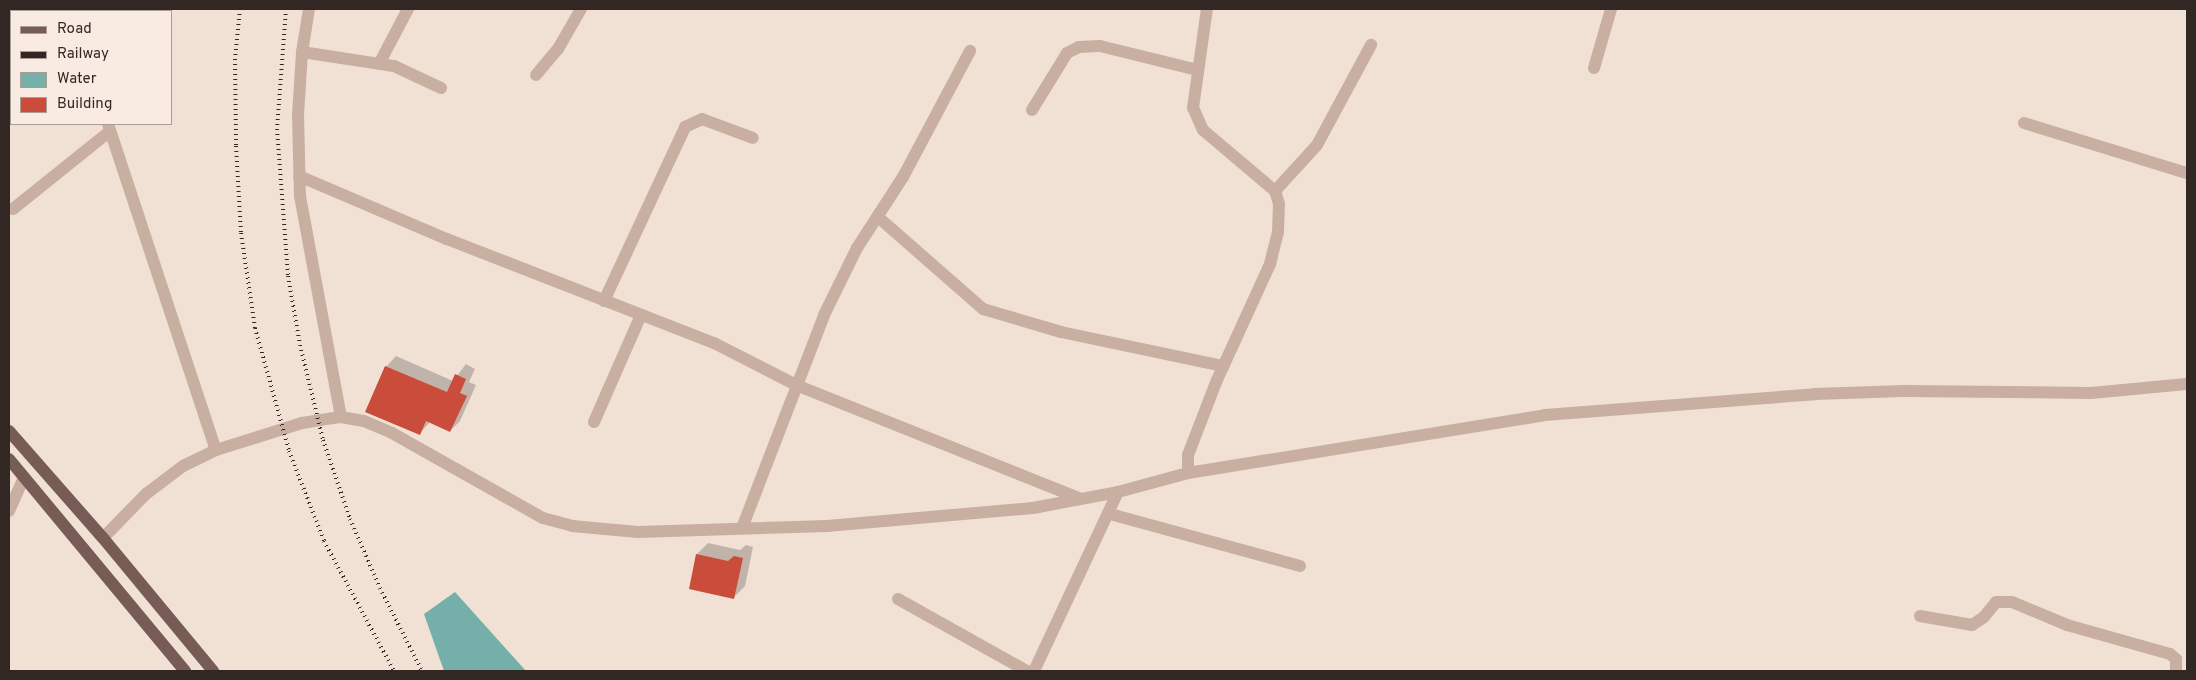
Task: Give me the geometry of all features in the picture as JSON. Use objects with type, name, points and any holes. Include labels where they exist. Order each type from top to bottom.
[{"type":"main road","points":[[9,431],[103,538],[213,671]]},
{"type":"main road","points":[[9,459],[186,671]]},
{"type":"street","points":[[309,9],[302,52],[298,115],[299,176],[310,262],[341,417]]},
{"type":"street","points":[[379,64],[408,9]]},
{"type":"street","points":[[536,75],[558,49],[581,9]]},
{"type":"street","points":[[1188,473],[1188,455],[1223,366],[1270,264],[1278,232],[1279,204],[1274,191],[1203,130],[1192,108],[1207,9]]},
{"type":"street","points":[[1594,68],[1611,9]]},
{"type":"street","points":[[1274,191],[1317,145],[1371,45]]},
{"type":"street","points":[[1032,110],[1066,53],[1079,47],[1100,46],[1198,70]]},
{"type":"street","points":[[742,528],[831,299],[857,248],[903,177],[970,51]]},
{"type":"street","points":[[302,52],[394,66],[441,88]]},
{"type":"street","points":[[604,301],[685,127],[702,119],[753,138]]},
{"type":"street","points":[[2024,123],[2187,173]]},
{"type":"street","points":[[13,209],[109,127],[216,450]]},
{"type":"street","points":[[299,176],[604,301],[714,343],[796,385],[1078,498]]},
{"type":"street","points":[[878,217],[983,309],[1061,332],[1223,366]]},
{"type":"street","points":[[594,422],[642,315]]},
{"type":"street","points":[[103,538],[166,476],[216,450],[302,423],[341,417],[364,420],[392,433],[543,518],[610,531],[827,526],[1023,509],[1118,492],[1188,473],[1555,414],[1815,394],[1903,391],[2091,393],[2187,384]]},
{"type":"street","points":[[9,511],[24,478]]},
{"type":"street","points":[[1034,671],[1110,514],[1118,492]]},
{"type":"street","points":[[1110,514],[1300,566]]},
{"type":"street","points":[[898,599],[1028,671]]},
{"type":"street","points":[[1920,616],[1972,625],[1984,617],[1996,602],[2003,600],[2067,625],[2170,654],[2176,659],[2176,671]]},
{"type":"water","points":[[455,592],[526,671],[444,671],[424,614]]},
{"type":"building","points":[[385,366],[447,392],[455,374],[466,379],[460,393],[467,396],[450,432],[426,421],[420,435],[365,412]]},
{"type":"building","points":[[696,554],[728,561],[734,556],[743,558],[734,599],[689,589]]},
{"type":"railway","points":[[240,9],[235,59],[236,146],[241,233],[255,328],[289,451],[324,541],[394,671]]},
{"type":"railway","points":[[286,9],[277,129],[288,276],[300,345],[323,440],[350,519],[380,588],[422,671]]}]
